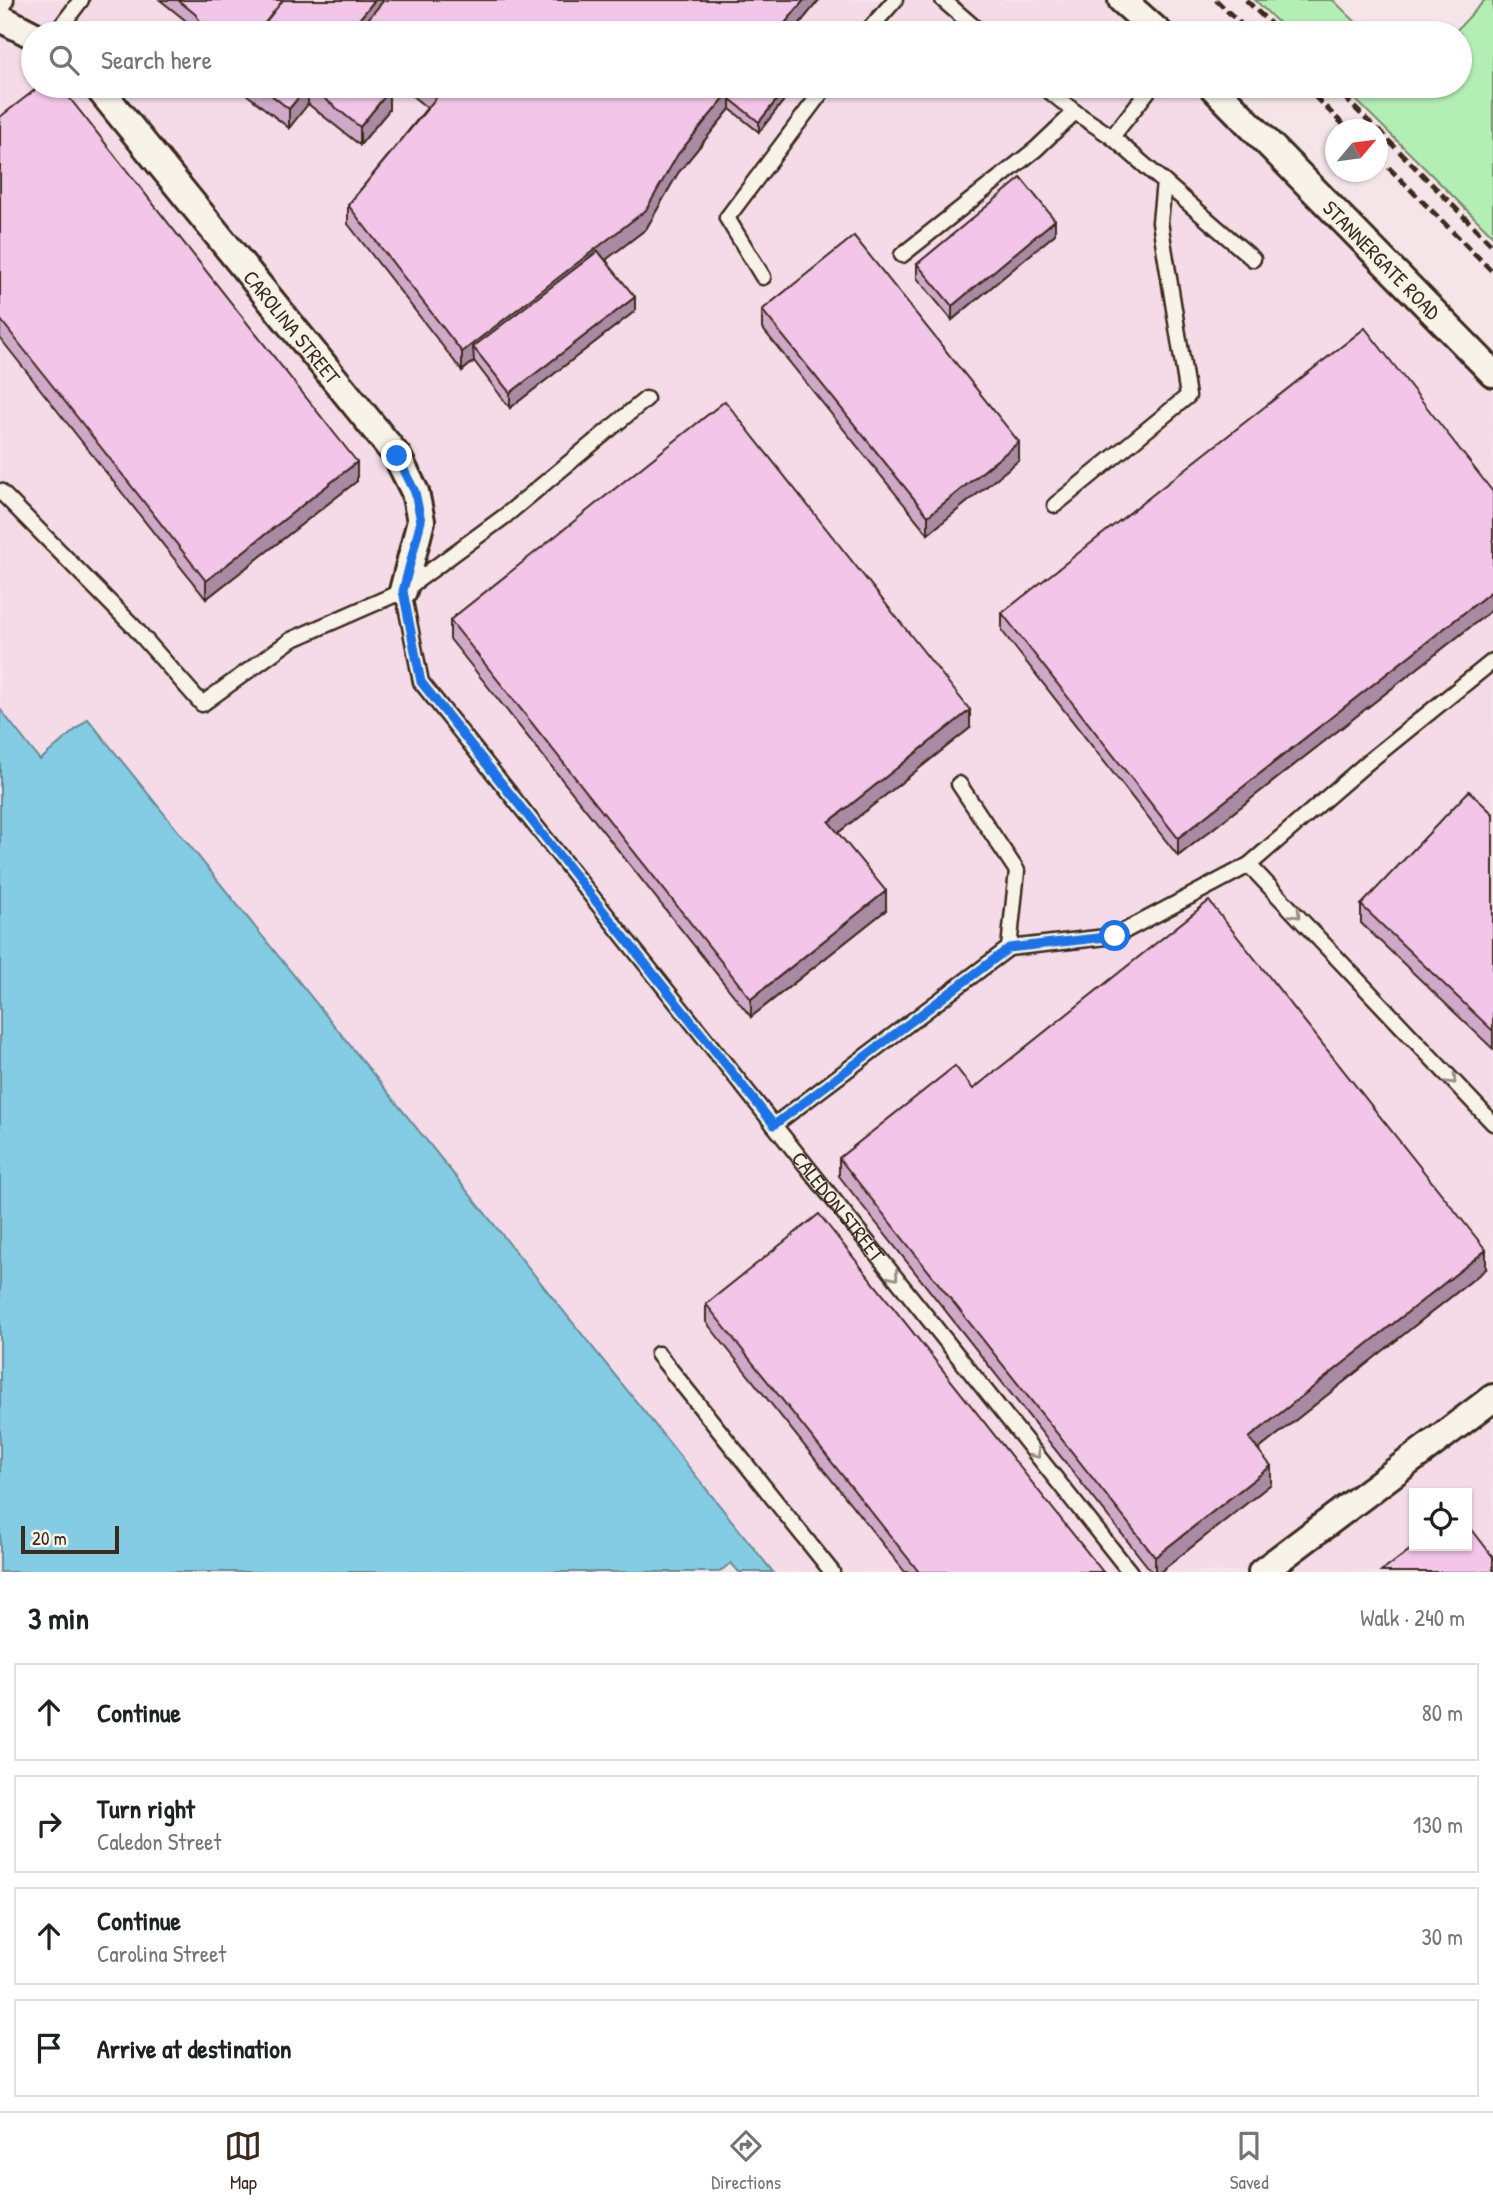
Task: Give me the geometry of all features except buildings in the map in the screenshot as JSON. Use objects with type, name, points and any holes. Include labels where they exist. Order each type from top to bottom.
[{"type":"street","points":[[1122,0],[1145,21]]},
{"type":"street","points":[[0,17],[21,28]]},
{"type":"street","name":"CAROLINA STREET","points":[[107,98],[397,456],[415,492],[421,521],[403,591]]},
{"type":"street","name":"STANNERGATE ROAD","points":[[1224,98],[1493,373]]},
{"type":"street","points":[[1262,1572],[1490,1406]]},
{"type":"lane","points":[[0,17],[6,0]]},
{"type":"lane","points":[[65,21],[81,0]]},
{"type":"lane","points":[[877,21],[895,0]]},
{"type":"lane","points":[[943,0],[967,21]]},
{"type":"lane","points":[[763,277],[727,218],[817,98]]},
{"type":"lane","points":[[1058,98],[1112,137],[1253,258]]},
{"type":"lane","points":[[1112,137],[1143,98]]},
{"type":"lane","points":[[902,255],[1036,149],[1075,112]]},
{"type":"lane","points":[[1055,505],[1188,397],[1160,222],[1164,182]]},
{"type":"lane","points":[[0,491],[134,627],[202,704],[291,640],[403,591],[505,516],[646,399]]},
{"type":"lane","name":"CALEDON STREET","points":[[403,591],[421,682],[1130,1572]]},
{"type":"lane","points":[[774,1125],[1009,948],[1115,936],[1249,865],[1368,762],[1493,661]]},
{"type":"lane","points":[[959,784],[1017,871],[1009,948]]},
{"type":"lane","points":[[1249,865],[1493,1123]]},
{"type":"lane","points":[[658,1354],[832,1572]]},
{"type":"shaded area","points":[[0,0],[1138,0],[1160,21],[21,21],[21,98],[1237,98],[1493,349],[1493,1572],[773,1572],[89,719],[40,761],[0,709]]},
{"type":"green space","points":[[1255,0],[1333,0],[1355,21],[1277,21]]},
{"type":"green space","points":[[1485,0],[1493,0],[1493,236],[1388,132],[1388,119],[1375,119],[1354,98],[1472,98],[1472,21],[1465,21]]},
{"type":"water","points":[[0,709],[40,760],[88,719],[773,1572],[739,1572],[731,1563],[719,1572],[0,1572]]},
{"type":"railway","points":[[1216,0],[1238,21]]},
{"type":"railway","points":[[1246,0],[1268,21]]},
{"type":"railway","points":[[1316,98],[1338,119]]},
{"type":"railway","points":[[1345,98],[1366,119]]},
{"type":"railway","points":[[1388,140],[1493,246]]},
{"type":"railway","points":[[1388,167],[1493,272]]},
{"type":"route","points":[[397,456],[415,492],[421,521],[403,591],[421,682],[774,1125],[1009,948],[1115,936]]}]
